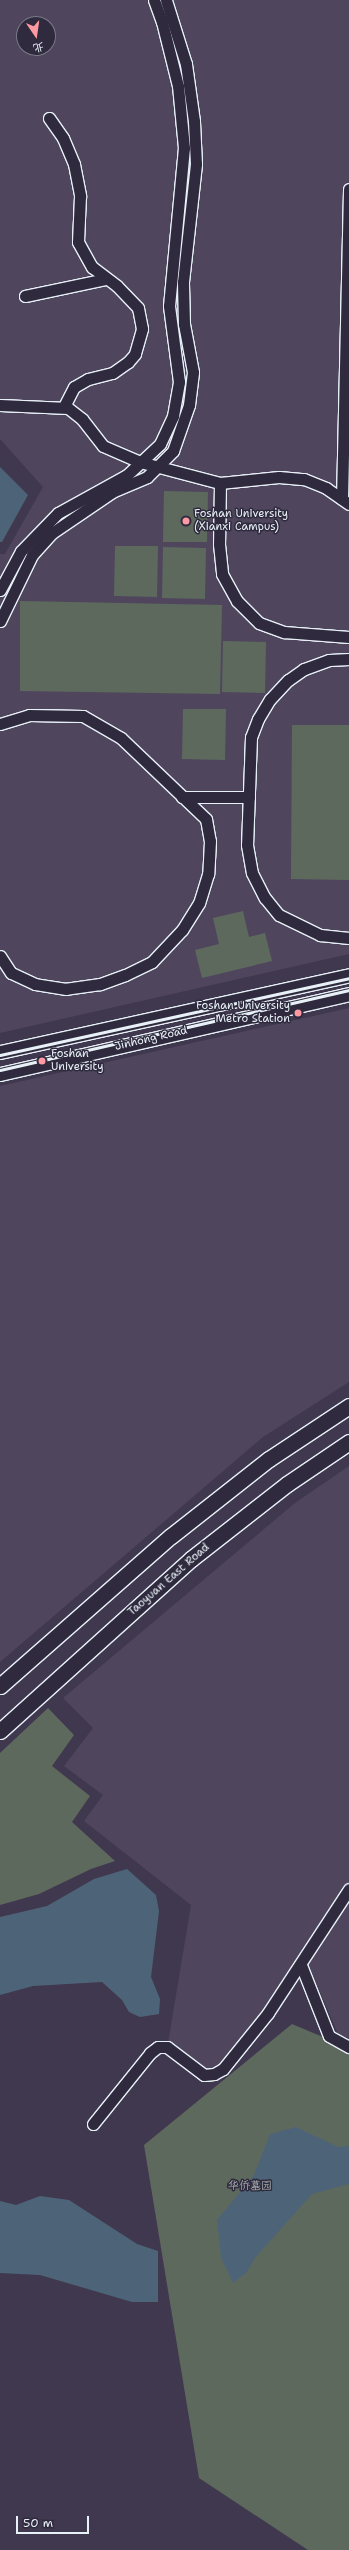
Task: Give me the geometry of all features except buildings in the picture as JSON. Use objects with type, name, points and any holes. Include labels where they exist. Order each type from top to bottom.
[{"type":"main road","points":[[0,1686],[171,1536],[269,1459],[349,1406]]},
{"type":"main road","name":"Taoyuan East Road","points":[[0,1731],[191,1559],[287,1484],[349,1442]]},
{"type":"street","points":[[0,590],[21,551],[58,513],[126,475],[160,444],[174,416],[179,382],[169,306],[184,148],[178,86],[162,22],[154,0]]},
{"type":"street","points":[[0,621],[32,555],[52,533],[112,492],[147,477],[173,451],[189,405],[193,372],[184,324],[183,282],[196,164],[194,121],[186,64],[166,0]]},
{"type":"street","points":[[49,118],[63,138],[74,164],[80,196],[78,242],[92,267],[138,308],[142,329],[135,354],[128,362],[112,373],[88,379],[74,387],[64,407]]},
{"type":"street","points":[[346,502],[349,189]]},
{"type":"street","points":[[25,296],[106,279]]},
{"type":"street","points":[[0,405],[68,408],[82,420],[103,446],[140,462],[220,483],[279,476],[304,479],[326,488],[346,502]]},
{"type":"street","points":[[220,483],[219,544],[222,574],[236,601],[259,623],[284,632],[349,637]]},
{"type":"street","points":[[349,659],[329,660],[304,669],[288,680],[270,699],[258,719],[251,737],[247,845],[252,873],[265,898],[279,915],[320,935],[349,938]]},
{"type":"street","points":[[0,724],[29,715],[83,716],[121,738],[206,819],[210,841],[208,874],[199,903],[182,930],[152,962],[126,975],[100,984],[66,989],[35,984],[11,973],[0,956]]},
{"type":"street","points":[[182,797],[249,797]]},
{"type":"street","name":"Jinhong Road","points":[[0,1052],[349,975]]},
{"type":"street","name":"Jinhong Road","points":[[0,1074],[349,994]]},
{"type":"street","points":[[93,2124],[150,2053],[158,2047],[167,2048],[204,2075],[214,2074],[223,2069],[268,2013],[349,1889]]},
{"type":"street","points":[[301,1964],[329,2036],[349,2047]]},
{"type":"shaded area","name":"Foshan University (Xianxi Campus)","points":[[0,0],[349,0],[349,954],[0,1033],[0,554],[5,554],[43,487],[0,439]]},
{"type":"shaded area","points":[[349,1008],[349,1382],[263,1437],[0,1662],[0,1086]]},
{"type":"shaded area","points":[[349,1466],[349,1881],[265,2010],[216,2070],[206,2071],[168,2043],[191,1905],[84,1821],[103,1795],[64,1766],[93,1728],[63,1698],[295,1503]]},
{"type":"shaded area","points":[[349,1901],[349,2038],[338,2034],[308,1964]]},
{"type":"green space","points":[[164,491],[208,492],[207,542],[163,542]]},
{"type":"green space","points":[[115,546],[158,546],[157,597],[114,596]]},
{"type":"green space","points":[[163,547],[206,548],[205,599],[162,598]]},
{"type":"green space","points":[[20,601],[222,605],[220,694],[20,691]]},
{"type":"green space","points":[[223,641],[266,642],[265,693],[222,692]]},
{"type":"green space","points":[[183,709],[226,709],[225,760],[182,759]]},
{"type":"green space","points":[[292,725],[349,725],[349,880],[291,879]]},
{"type":"green space","points":[[243,911],[249,937],[265,933],[272,961],[202,978],[195,950],[219,944],[213,918]]},
{"type":"green space","points":[[48,1708],[74,1735],[52,1766],[90,1796],[72,1822],[115,1861],[91,1869],[39,1894],[0,1905],[0,1753]]},
{"type":"green space","name":"华侨墓园","points":[[292,2024],[349,2048],[349,2550],[308,2550],[199,2478],[144,2145]]},
{"type":"water","points":[[0,467],[28,495],[2,542],[0,542]]},
{"type":"water","points":[[127,1869],[156,1895],[159,1911],[151,1977],[160,1999],[159,2014],[140,2017],[129,2012],[122,2000],[102,1982],[33,1986],[0,1995],[0,1917],[47,1906],[94,1879]]},
{"type":"water","points":[[296,2127],[338,2147],[349,2146],[349,2184],[312,2194],[255,2258],[247,2272],[233,2283],[221,2258],[217,2220],[254,2175],[270,2134]]},
{"type":"water","points":[[40,2196],[69,2200],[137,2244],[158,2251],[158,2302],[132,2302],[40,2275],[0,2273],[0,2201],[16,2205]]},
{"type":"railway","points":[[0,1055],[349,978]]},
{"type":"railway","points":[[0,1070],[349,990]]},
{"type":"place","name":"Foshan University (Xianxi Campus)","points":[[186,521]]},
{"type":"place","name":"Foshan University Metro Station","points":[[298,1013]]},
{"type":"place","name":"Foshan University","points":[[42,1061]]}]
